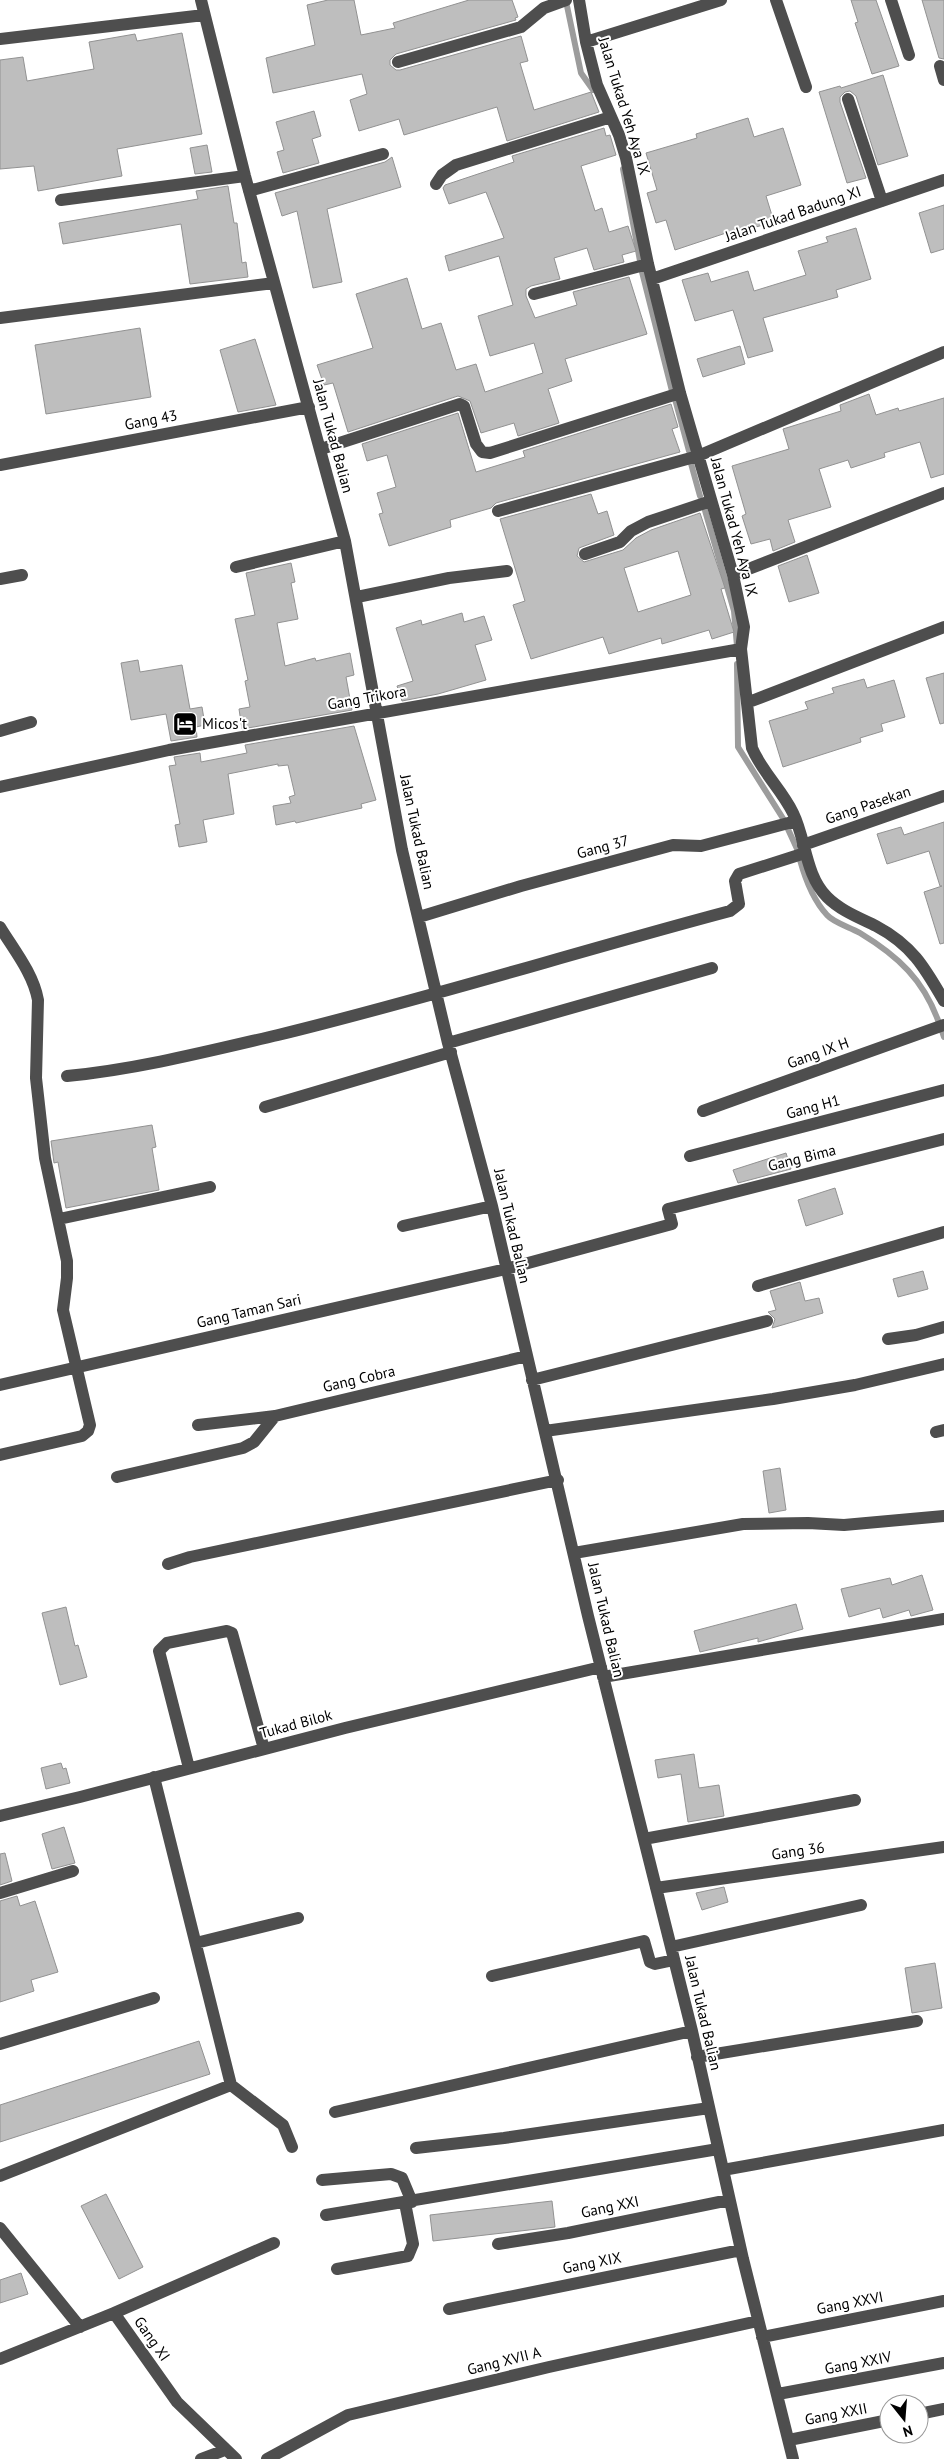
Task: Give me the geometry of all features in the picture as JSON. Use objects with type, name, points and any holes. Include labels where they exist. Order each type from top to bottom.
[{"type":"street","name":"Jalan Tukad Balian","points":[[201,0],[245,176],[345,540],[357,597],[392,803],[437,995],[492,1206],[602,1672],[692,2032],[758,2321],[794,2459]]},
{"type":"street","points":[[398,62],[521,27],[544,8],[566,0]]},
{"type":"street","name":"Jalan Tukad Yeh Aya IX","points":[[579,0],[586,42],[597,85],[626,158],[648,264],[680,393],[733,575],[744,627],[741,649],[749,702],[748,716],[752,748],[757,759],[793,813],[814,877],[827,897],[848,912],[904,944],[923,964],[944,1001]]},
{"type":"street","points":[[586,42],[721,0]]},
{"type":"street","points":[[776,0],[806,86]]},
{"type":"street","points":[[891,0],[909,55]]},
{"type":"street","points":[[0,38],[204,15]]},
{"type":"street","points":[[940,66],[944,80]]},
{"type":"street","points":[[848,99],[882,201]]},
{"type":"street","points":[[436,184],[442,175],[456,165],[611,117]]},
{"type":"street","points":[[249,191],[383,154]]},
{"type":"street","points":[[61,200],[245,176]]},
{"type":"street","name":"Jalan Tukad Badung XI","points":[[652,278],[944,180]]},
{"type":"street","points":[[534,294],[648,264]]},
{"type":"street","points":[[0,318],[274,283]]},
{"type":"street","points":[[498,511],[698,456],[944,352]]},
{"type":"street","points":[[321,448],[460,404],[464,406],[476,444],[482,452],[490,453],[680,393]]},
{"type":"street","name":"Gang 43","points":[[0,465],[309,407]]},
{"type":"street","points":[[733,575],[944,493]]},
{"type":"street","points":[[585,554],[620,542],[631,531],[648,522],[711,501]]},
{"type":"street","points":[[236,567],[345,540]]},
{"type":"street","points":[[357,597],[449,578],[508,571]]},
{"type":"street","points":[[0,579],[22,575]]},
{"type":"street","points":[[749,702],[944,627]]},
{"type":"street","name":"Gang Trikora","points":[[0,787],[169,750],[741,649]]},
{"type":"street","points":[[0,731],[31,722]]},
{"type":"street","name":"Gang Pasekan","points":[[67,1076],[95,1074],[202,1052],[437,995],[735,909],[740,900],[735,880],[739,874],[944,796]]},
{"type":"street","name":"Gang 37","points":[[419,917],[521,886],[673,845],[701,846],[796,821]]},
{"type":"street","points":[[0,927],[27,971],[36,989],[38,1000],[36,1078],[45,1158],[67,1261],[63,1310],[90,1426],[88,1431],[82,1436],[0,1455]]},
{"type":"street","points":[[265,1107],[450,1047],[712,968]]},
{"type":"street","name":"Gang IX H","points":[[703,1111],[944,1025]]},
{"type":"street","name":"Gang H1","points":[[690,1156],[944,1090]]},
{"type":"street","name":"Gang Bima","points":[[668,1209],[944,1139]]},
{"type":"street","points":[[59,1219],[210,1187]]},
{"type":"street","points":[[404,1226],[492,1206]]},
{"type":"street","name":"Gang Taman Sari","points":[[0,1385],[75,1366],[506,1269],[672,1224],[668,1209]]},
{"type":"street","points":[[758,1286],[944,1232]]},
{"type":"street","points":[[532,1380],[767,1321]]},
{"type":"street","points":[[888,1339],[944,1327]]},
{"type":"street","name":"Gang Cobra","points":[[198,1426],[275,1416],[527,1356]]},
{"type":"street","points":[[545,1431],[773,1399],[855,1385],[944,1364]]},
{"type":"street","points":[[117,1477],[244,1448],[254,1442],[275,1416]]},
{"type":"street","points":[[168,1564],[190,1557],[558,1480]]},
{"type":"street","points":[[574,1553],[744,1524],[808,1523],[844,1525],[944,1516]]},
{"type":"street","name":"Tukad Bilok","points":[[0,1816],[469,1697],[602,1672],[944,1619]]},
{"type":"street","points":[[189,1768],[159,1651],[167,1643],[227,1631],[232,1633],[264,1749]]},
{"type":"street","points":[[154,1777],[231,2085],[283,2125],[292,2147]]},
{"type":"street","points":[[644,1839],[856,1800]]},
{"type":"street","name":"Gang 36","points":[[656,1888],[944,1847]]},
{"type":"street","points":[[0,1894],[73,1871]]},
{"type":"street","points":[[671,1947],[861,1905]]},
{"type":"street","points":[[196,1943],[298,1918]]},
{"type":"street","points":[[492,1976],[644,1941],[650,1962],[655,1964],[674,1960]]},
{"type":"street","points":[[0,2044],[154,1998]]},
{"type":"street","points":[[697,2057],[917,2021]]},
{"type":"street","points":[[335,2112],[692,2032]]},
{"type":"street","points":[[0,2176],[231,2085]]},
{"type":"street","points":[[416,2148],[504,2138],[709,2108]]},
{"type":"street","points":[[723,2170],[944,2130]]},
{"type":"street","points":[[326,2215],[413,2202],[718,2149]]},
{"type":"street","points":[[322,2180],[391,2174],[402,2178],[413,2202],[412,2244],[408,2256],[337,2268]]},
{"type":"street","name":"Gang XXI","points":[[498,2244],[568,2233],[730,2200]]},
{"type":"street","points":[[0,2228],[80,2327]]},
{"type":"street","points":[[114,2313],[274,2243]]},
{"type":"street","name":"Gang XIX","points":[[449,2309],[741,2250]]},
{"type":"street","name":"Gang XXVI","points":[[762,2337],[944,2301]]},
{"type":"street","name":"Gang XI","points":[[0,2359],[114,2313],[177,2402],[236,2459]]},
{"type":"street","name":"Gang XVII A","points":[[267,2459],[348,2415],[549,2366],[758,2321]]},
{"type":"street","name":"Gang XXIV","points":[[778,2394],[944,2363]]},
{"type":"street","points":[[929,2412],[944,2409]]},
{"type":"street","name":"Gang XXII","points":[[789,2440],[879,2422]]},
{"type":"street","points":[[201,2459],[225,2450]]},
{"type":"building","points":[[328,0],[354,0],[361,35],[395,28],[393,23],[469,0],[512,0],[518,17],[515,18],[516,20],[396,54],[390,60],[390,65],[396,70],[400,70],[521,36],[528,61],[520,63],[534,110],[591,92],[599,112],[507,141],[497,107],[404,135],[399,119],[359,131],[350,100],[367,94],[362,74],[273,93],[266,58],[315,45],[307,5]]},
{"type":"building","points":[[851,0],[876,0],[899,66],[872,74],[855,23],[858,22]]},
{"type":"building","points":[[922,0],[944,0],[944,59],[939,58]]},
{"type":"building","points":[[182,33],[202,134],[117,149],[122,176],[38,191],[34,166],[0,169],[0,60],[23,57],[27,81],[94,69],[89,42],[135,34],[137,41]]},
{"type":"building","points":[[883,75],[908,156],[878,165],[856,96],[850,91],[845,92],[840,97],[840,102],[866,178],[847,183],[819,92],[840,86],[841,88]]},
{"type":"building","points":[[314,111],[321,136],[312,139],[319,163],[283,173],[277,152],[284,150],[276,122]]},
{"type":"building","points":[[748,118],[754,137],[783,128],[801,185],[766,196],[774,222],[745,230],[744,227],[675,250],[666,220],[656,223],[647,193],[657,190],[646,153],[697,138],[696,134]]},
{"type":"building","points":[[604,128],[606,136],[610,135],[616,155],[581,166],[595,211],[602,208],[609,232],[628,226],[636,251],[622,255],[624,262],[594,270],[587,248],[554,258],[560,279],[531,286],[526,289],[526,296],[535,318],[577,305],[573,292],[629,277],[647,334],[565,359],[572,381],[548,389],[559,423],[518,436],[514,423],[481,433],[470,401],[458,396],[348,432],[333,383],[324,385],[317,365],[373,348],[356,294],[407,278],[422,329],[441,323],[456,370],[476,364],[485,392],[543,373],[534,343],[490,356],[478,316],[513,305],[499,256],[449,271],[445,256],[504,238],[486,192],[449,204],[443,188],[445,185],[514,162],[512,156]]},
{"type":"building","points":[[207,145],[212,172],[195,174],[190,148]]},
{"type":"building","points":[[392,157],[401,187],[327,209],[342,282],[313,288],[297,211],[282,216],[275,193],[385,162]]},
{"type":"building","points":[[228,186],[234,223],[237,223],[242,263],[246,262],[248,277],[190,284],[181,224],[63,244],[59,223],[198,199],[196,191]]},
{"type":"building","points":[[944,205],[944,249],[931,253],[919,213]]},
{"type":"building","points":[[856,228],[871,279],[836,290],[838,297],[763,318],[773,351],[748,358],[733,310],[695,321],[682,280],[708,273],[711,282],[748,271],[754,291],[806,275],[798,251],[828,242],[826,237]]},
{"type":"building","points":[[140,328],[151,397],[46,414],[35,345]]},
{"type":"building","points":[[255,339],[276,405],[238,412],[220,350]]},
{"type":"building","points":[[740,346],[745,364],[703,377],[697,359]]},
{"type":"building","points":[[869,394],[876,415],[898,408],[899,411],[944,398],[944,474],[931,478],[920,442],[884,453],[885,457],[851,468],[848,460],[819,469],[831,507],[788,520],[795,542],[773,551],[770,539],[751,544],[742,516],[746,514],[732,466],[789,449],[783,429],[841,411],[840,405]]},
{"type":"building","points":[[671,404],[678,427],[672,429],[680,452],[496,503],[491,508],[450,520],[451,527],[389,546],[379,514],[383,513],[377,493],[396,487],[387,455],[367,461],[362,444],[458,413],[476,472],[525,457],[523,451]]},
{"type":"building","points":[[591,494],[598,514],[607,511],[614,535],[579,548],[577,556],[584,562],[623,550],[636,538],[651,530],[700,513],[725,588],[721,589],[734,632],[712,639],[709,630],[662,644],[661,638],[609,654],[603,637],[531,659],[513,605],[525,601],[500,519]],"holes":[[[678,551],[691,595],[638,612],[624,568]]]},
{"type":"building","points":[[807,555],[819,593],[789,602],[778,566]]},
{"type":"building","points":[[291,563],[295,582],[291,583],[298,619],[277,623],[285,666],[315,658],[316,661],[350,653],[354,675],[346,677],[352,710],[242,729],[239,709],[250,707],[245,681],[248,680],[235,619],[255,615],[246,573]]},
{"type":"building","points":[[462,613],[464,622],[484,616],[492,640],[475,645],[486,680],[438,694],[402,701],[397,686],[413,681],[396,628],[421,620],[422,625]]},
{"type":"building","points":[[138,660],[140,672],[182,665],[190,709],[202,707],[205,725],[196,727],[197,737],[171,741],[166,714],[131,720],[121,663]]},
{"type":"building","points":[[944,673],[944,723],[940,724],[926,678]]},
{"type":"building","points":[[864,679],[867,688],[894,680],[905,717],[881,724],[883,731],[860,738],[861,742],[783,767],[769,721],[808,709],[805,702],[834,693],[832,688]]},
{"type":"building","points":[[354,726],[376,800],[361,804],[362,808],[296,823],[295,821],[276,825],[273,806],[291,803],[289,797],[295,795],[288,765],[278,766],[278,764],[228,774],[234,814],[203,820],[207,842],[179,847],[175,825],[180,824],[169,766],[176,765],[174,757],[200,753],[201,762],[247,753],[245,745]]},
{"type":"building","points":[[944,822],[944,943],[940,944],[924,892],[942,886],[940,886],[929,851],[887,864],[877,834],[901,827],[904,835]]},
{"type":"building","points":[[152,1125],[156,1147],[152,1148],[159,1190],[66,1208],[58,1162],[54,1163],[51,1141]]},
{"type":"building","points":[[786,1153],[791,1169],[738,1183],[733,1170]]},
{"type":"building","points":[[835,1188],[843,1214],[806,1226],[798,1200]]},
{"type":"building","points":[[923,1271],[928,1289],[898,1297],[893,1279]]},
{"type":"building","points":[[800,1282],[805,1301],[819,1298],[823,1313],[772,1328],[775,1319],[768,1312],[776,1310],[770,1291]]},
{"type":"building","points":[[780,1468],[786,1510],[769,1513],[763,1471]]},
{"type":"building","points":[[922,1575],[933,1610],[911,1616],[909,1610],[883,1618],[880,1608],[849,1617],[841,1589],[890,1578],[892,1585]]},
{"type":"building","points":[[796,1604],[803,1629],[758,1642],[758,1638],[700,1652],[694,1631]]},
{"type":"building","points":[[66,1607],[75,1646],[78,1645],[87,1677],[60,1685],[42,1613]]},
{"type":"building","points":[[694,1754],[699,1788],[719,1785],[724,1816],[688,1822],[681,1774],[658,1778],[655,1760]]},
{"type":"building","points":[[61,1763],[63,1769],[66,1768],[70,1783],[46,1789],[41,1768]]},
{"type":"building","points":[[64,1827],[75,1863],[52,1869],[42,1834]]},
{"type":"building","points":[[5,1853],[12,1881],[0,1885],[0,1854]]},
{"type":"building","points":[[724,1887],[728,1902],[702,1910],[696,1893]]},
{"type":"building","points":[[17,1896],[20,1906],[35,1901],[58,1972],[31,1980],[34,1991],[0,2002],[0,1901]]},
{"type":"building","points":[[935,1963],[942,2008],[912,2013],[905,1968]]},
{"type":"building","points":[[199,2041],[210,2074],[0,2142],[0,2105]]},
{"type":"building","points":[[106,2194],[143,2267],[119,2279],[81,2206]]},
{"type":"building","points":[[552,2201],[555,2227],[433,2241],[430,2215]]},
{"type":"building","points":[[21,2273],[28,2294],[0,2303],[0,2280]]},
{"type":"waterway","points":[[567,6],[581,73],[593,90]]},
{"type":"waterway","points":[[623,169],[640,261]]},
{"type":"waterway","points":[[642,272],[672,391]]},
{"type":"waterway","points":[[675,399],[689,451]]},
{"type":"waterway","points":[[690,460],[700,496]]},
{"type":"waterway","points":[[704,507],[734,611],[737,646]]},
{"type":"waterway","points":[[737,664],[738,747],[784,820]]},
{"type":"waterway","points":[[787,827],[798,851]]},
{"type":"waterway","points":[[800,860],[814,896],[827,915],[874,942],[898,960],[926,994],[939,1023]]},
{"type":"waterway","points":[[942,1031],[944,1037]]},
{"type":"place","name":"Micos't","points":[[185,724]]}]
